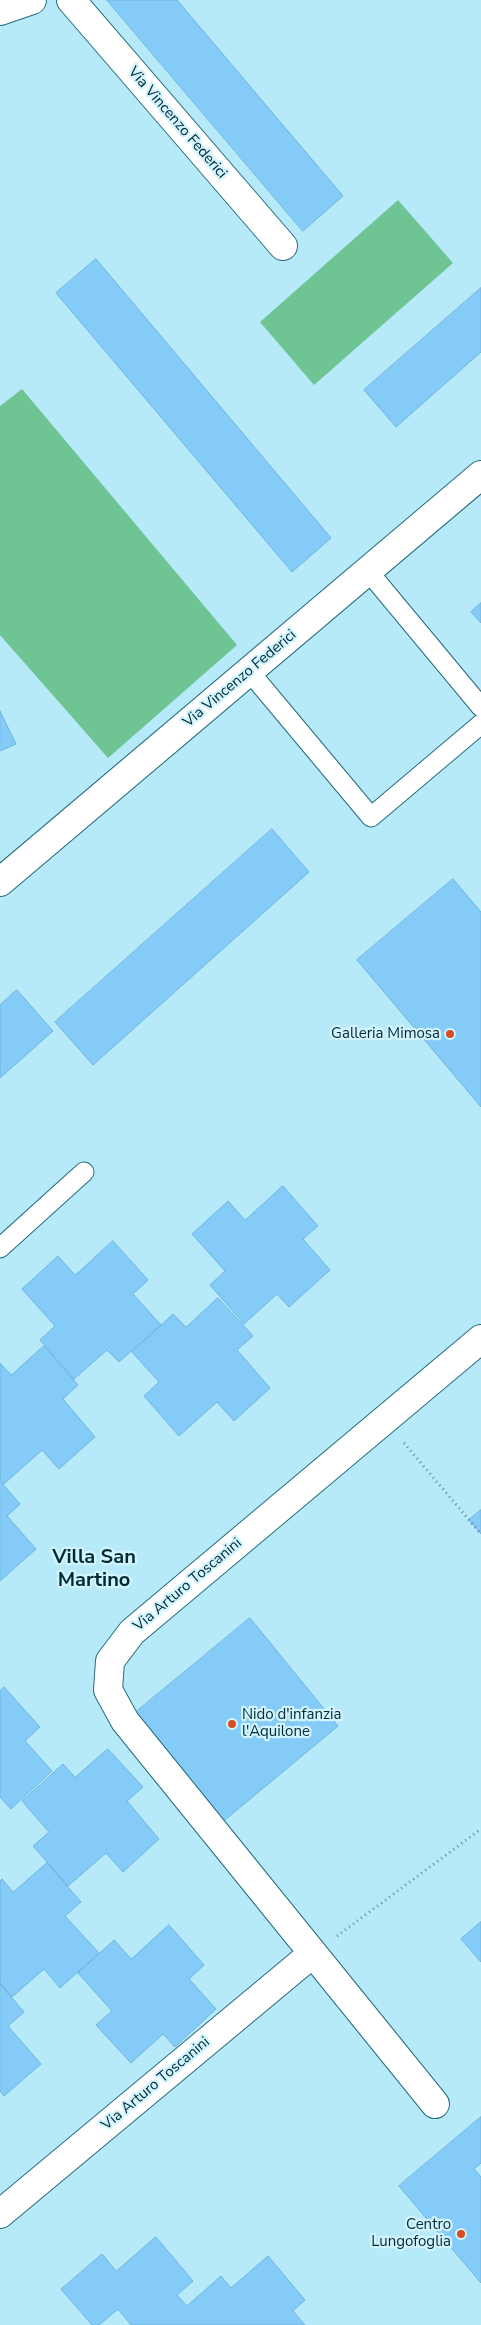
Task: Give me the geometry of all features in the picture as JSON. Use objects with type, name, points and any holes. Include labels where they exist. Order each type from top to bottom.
[{"type":"street","points":[[0,11],[32,0]]},
{"type":"street","name":"Via Vincenzo Federici","points":[[71,0],[283,246]]},
{"type":"street","name":"Via Vincenzo Federici","points":[[0,882],[481,475]]},
{"type":"street","name":"Via Arturo Toscanini","points":[[435,2104],[125,1721],[108,1690],[110,1661],[132,1632],[481,1339]]},
{"type":"street","name":"Via Arturo Toscanini","points":[[0,2214],[312,1954]]},
{"type":"lane","points":[[368,571],[481,707]]},
{"type":"lane","points":[[250,671],[371,817],[481,724]]},
{"type":"lane","points":[[0,1248],[84,1172]]},
{"type":"path","points":[[384,1420],[481,1534]]},
{"type":"path","points":[[312,1954],[481,1829]]},
{"type":"green space","points":[[398,200],[453,263],[314,385],[260,322]]},
{"type":"green space","points":[[22,389],[237,645],[108,758],[0,635],[0,406]]},
{"type":"building","points":[[107,0],[177,0],[343,196],[303,231]]},
{"type":"building","points":[[96,259],[331,538],[292,572],[56,293]]},
{"type":"building","points":[[481,288],[481,352],[396,427],[364,390]]},
{"type":"building","points":[[481,603],[481,623],[471,612]]},
{"type":"building","points":[[0,711],[16,744],[0,751]]},
{"type":"building","points":[[272,829],[309,872],[93,1065],[55,1022]]},
{"type":"building","name":"Galleria Mimosa","points":[[453,879],[481,912],[481,1107],[357,960]]},
{"type":"building","points":[[17,990],[53,1031],[0,1078],[0,1005]]},
{"type":"building","points":[[283,1186],[318,1226],[303,1239],[330,1270],[289,1307],[277,1294],[244,1324],[210,1285],[225,1271],[192,1234],[228,1201],[245,1220]]},
{"type":"building","points":[[113,1241],[148,1280],[133,1294],[161,1325],[119,1362],[107,1350],[74,1379],[40,1340],[55,1326],[22,1289],[58,1256],[75,1275]]},
{"type":"building","points":[[218,1298],[253,1336],[237,1350],[270,1388],[234,1421],[217,1402],[179,1436],[144,1396],[159,1382],[132,1352],[173,1314],[186,1327]]},
{"type":"building","points":[[44,1346],[78,1385],[63,1399],[95,1437],[59,1469],[42,1450],[4,1484],[0,1479],[0,1363],[11,1375]]},
{"type":"building","points":[[0,1481],[20,1504],[7,1516],[36,1549],[0,1581]]},
{"type":"building","points":[[481,1510],[481,1534],[469,1520]]},
{"type":"building","name":"Nido d'infanzia l'Aquilone","points":[[250,1618],[338,1726],[214,1829],[125,1721]]},
{"type":"building","points":[[4,1687],[40,1727],[25,1741],[52,1771],[11,1809],[0,1797],[0,1691]]},
{"type":"building","points":[[108,1749],[143,1787],[127,1801],[159,1839],[123,1872],[106,1853],[68,1886],[33,1846],[49,1832],[22,1801],[63,1764],[75,1777]]},
{"type":"building","points":[[47,1863],[81,1902],[65,1916],[99,1953],[60,1988],[44,1969],[12,1997],[0,1983],[0,1881],[2,1879],[13,1892]]},
{"type":"building","points":[[481,1922],[481,1962],[461,1939]]},
{"type":"building","points":[[169,1925],[204,1965],[189,1979],[216,2009],[175,2047],[163,2034],[131,2063],[96,2025],[112,2011],[78,1973],[114,1940],[131,1959]]},
{"type":"building","points":[[0,1984],[24,2012],[8,2026],[41,2064],[4,2096],[0,2091]]},
{"type":"building","name":"Centro Lungofoglia","points":[[481,2117],[481,2163],[474,2169],[481,2177],[481,2283],[399,2186]]},
{"type":"building","points":[[156,2237],[193,2281],[177,2295],[187,2306],[221,2276],[231,2288],[268,2256],[305,2300],[293,2311],[305,2325],[131,2325],[118,2309],[99,2325],[92,2325],[61,2289],[102,2254],[116,2271]]},
{"type":"place","name":"Galleria Mimosa","points":[[450,1034]]},
{"type":"place","name":"Nido d'infanzia l'Aquilone","points":[[232,1724]]},
{"type":"place","name":"Centro Lungofoglia","points":[[461,2234]]},
{"type":"district","name":"Villa San Martino","points":[[94,1570]]}]
